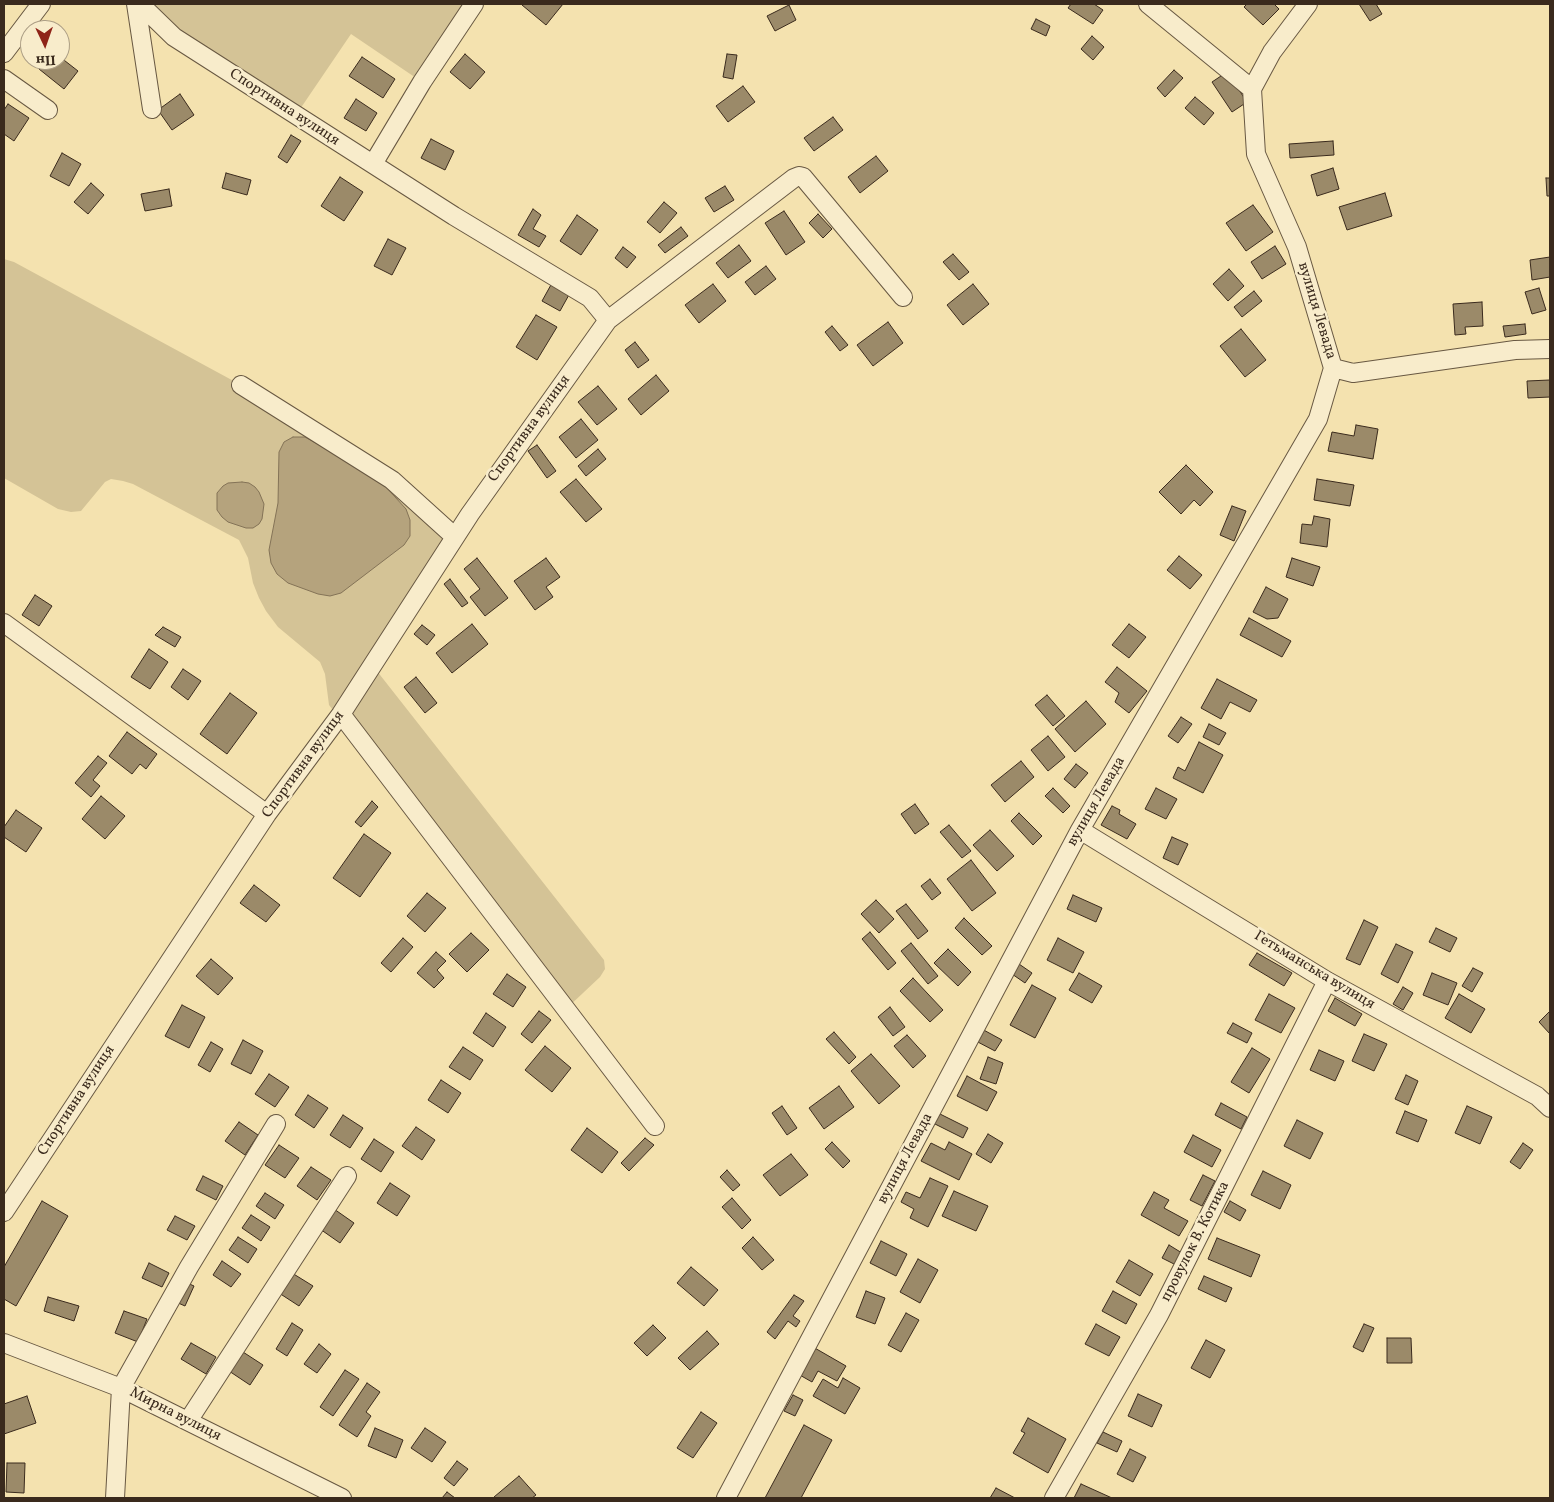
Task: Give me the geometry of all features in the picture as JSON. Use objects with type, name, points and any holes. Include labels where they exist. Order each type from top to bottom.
[{"type":"street","points":[[4,53],[42,4]]},
{"type":"street","points":[[138,4],[152,109]]},
{"type":"street","name":"Спортивна вулиця","points":[[138,4],[174,37],[454,216],[590,298],[608,320]]},
{"type":"street","points":[[373,164],[422,82],[474,4]]},
{"type":"street","points":[[1148,4],[1252,89],[1272,52],[1308,4]]},
{"type":"street","points":[[4,79],[48,110]]},
{"type":"street","name":"вулиця Левада","points":[[726,1498],[1080,830],[1318,419],[1333,368],[1297,247],[1256,154],[1252,89]]},
{"type":"street","name":"Спортивна вулиця","points":[[4,1212],[267,814],[341,714],[470,514],[608,320],[799,176],[803,178],[903,297]]},
{"type":"street","points":[[1333,368],[1353,373],[1515,350],[1550,349]]},
{"type":"street","points":[[241,385],[392,480],[455,537]]},
{"type":"street","points":[[4,623],[267,814]]},
{"type":"street","points":[[341,714],[655,1126]]},
{"type":"street","name":"Гетьманська вулиця","points":[[1080,830],[1327,981],[1537,1096],[1550,1108]]},
{"type":"street","name":"провулок В. Котика","points":[[1054,1498],[1159,1315],[1327,981]]},
{"type":"street","points":[[115,1498],[121,1388],[188,1268],[276,1124]]},
{"type":"street","points":[[188,1421],[347,1176]]},
{"type":"street","name":"Мирна вулиця","points":[[4,1343],[121,1388],[342,1498]]},
{"type":"shaded area","points":[[140,4],[474,4],[422,82],[351,34],[296,115]]},
{"type":"shaded area","points":[[4,259],[14,262],[241,385],[392,480],[455,537],[373,666],[604,960],[605,969],[600,977],[566,1009],[329,705],[325,674],[320,662],[278,627],[266,611],[253,583],[248,558],[239,540],[133,484],[123,481],[111,479],[105,482],[81,511],[71,512],[58,509],[4,478]]},
{"type":"shaded area","points":[[293,437],[305,437],[343,458],[385,486],[406,509],[410,520],[410,536],[404,545],[341,593],[330,596],[318,594],[288,583],[277,574],[271,563],[269,550],[278,503],[279,452],[284,442]]},
{"type":"shaded area","points":[[228,483],[249,483],[255,487],[264,504],[262,519],[253,528],[246,528],[228,522],[217,510],[217,493],[223,486]]},
{"type":"building","points":[[523,4],[563,4],[546,25]]},
{"type":"building","points":[[1071,4],[1094,4],[1103,10],[1093,24],[1068,8]]},
{"type":"building","points":[[1247,4],[1274,4],[1279,9],[1263,25],[1244,7]]},
{"type":"building","points":[[1359,4],[1376,4],[1382,14],[1370,21]]},
{"type":"building","points":[[789,5],[796,20],[775,31],[767,16]]},
{"type":"building","points":[[1036,19],[1050,26],[1046,36],[1031,29]]},
{"type":"building","points":[[1092,36],[1104,47],[1093,60],[1081,49]]},
{"type":"building","points":[[465,54],[485,72],[470,89],[450,72]]},
{"type":"building","points":[[727,54],[737,55],[733,79],[723,77]]},
{"type":"building","points":[[362,57],[395,79],[383,98],[349,76]]},
{"type":"building","points":[[70,65],[78,71],[64,89],[40,70],[70,70]]},
{"type":"building","points":[[1174,70],[1183,78],[1165,97],[1157,88]]},
{"type":"building","points":[[1227,72],[1247,102],[1232,112],[1212,82]]},
{"type":"building","points":[[743,86],[755,102],[728,122],[716,106]]},
{"type":"building","points":[[180,94],[194,115],[172,130],[158,110]]},
{"type":"building","points":[[1195,97],[1214,113],[1204,125],[1185,108]]},
{"type":"building","points":[[356,99],[377,113],[366,131],[344,118]]},
{"type":"building","points":[[8,104],[29,118],[14,141],[4,134],[4,110]]},
{"type":"building","points":[[833,117],[843,130],[814,151],[804,138]]},
{"type":"building","points":[[291,135],[301,141],[287,163],[278,157]]},
{"type":"building","points":[[431,139],[454,151],[445,170],[421,158]]},
{"type":"building","points":[[1333,141],[1334,155],[1290,158],[1289,144]]},
{"type":"building","points":[[62,153],[81,164],[69,186],[50,176]]},
{"type":"building","points":[[876,156],[888,171],[860,193],[848,177]]},
{"type":"building","points":[[1333,168],[1339,189],[1317,196],[1311,175]]},
{"type":"building","points":[[226,173],[251,180],[247,195],[222,188]]},
{"type":"building","points":[[340,177],[363,192],[344,221],[321,206]]},
{"type":"building","points":[[1546,178],[1550,178],[1550,196],[1547,196]]},
{"type":"building","points":[[91,183],[104,195],[88,214],[74,202]]},
{"type":"building","points":[[725,186],[734,200],[714,212],[705,198]]},
{"type":"building","points":[[169,189],[172,206],[145,211],[141,194]]},
{"type":"building","points":[[1385,193],[1392,216],[1347,230],[1339,207]]},
{"type":"building","points":[[664,202],[677,213],[660,233],[647,222]]},
{"type":"building","points":[[1253,205],[1273,232],[1246,251],[1226,223]]},
{"type":"building","points":[[533,209],[541,215],[533,229],[546,236],[539,247],[518,235]]},
{"type":"building","points":[[784,211],[805,242],[786,255],[765,223]]},
{"type":"building","points":[[818,214],[832,229],[823,238],[809,223]]},
{"type":"building","points":[[577,215],[598,230],[581,255],[560,241]]},
{"type":"building","points":[[681,227],[688,236],[665,253],[658,245]]},
{"type":"building","points":[[388,239],[406,248],[392,275],[374,266]]},
{"type":"building","points":[[739,245],[751,261],[728,278],[716,263]]},
{"type":"building","points":[[1275,246],[1286,264],[1262,279],[1251,262]]},
{"type":"building","points":[[623,247],[636,257],[627,268],[615,258]]},
{"type":"building","points":[[953,254],[969,272],[959,280],[943,262]]},
{"type":"building","points":[[1550,257],[1550,277],[1532,280],[1530,260]]},
{"type":"building","points":[[766,266],[776,279],[755,295],[745,282]]},
{"type":"building","points":[[1229,269],[1244,286],[1228,301],[1213,284]]},
{"type":"building","points":[[552,283],[570,293],[560,311],[542,301]]},
{"type":"building","points":[[713,284],[726,301],[699,323],[685,305]]},
{"type":"building","points":[[973,284],[989,304],[963,325],[947,305]]},
{"type":"building","points":[[1539,288],[1546,310],[1532,314],[1525,292]]},
{"type":"building","points":[[1254,291],[1262,301],[1242,317],[1234,307]]},
{"type":"building","points":[[1482,302],[1483,326],[1465,327],[1466,334],[1455,335],[1453,304]]},
{"type":"building","points":[[536,315],[557,327],[537,360],[516,347]]},
{"type":"building","points":[[888,322],[903,343],[873,366],[857,345]]},
{"type":"building","points":[[1525,324],[1526,334],[1505,337],[1503,326]]},
{"type":"building","points":[[832,326],[848,345],[840,351],[825,332]]},
{"type":"building","points":[[1241,329],[1266,360],[1245,377],[1220,346]]},
{"type":"building","points":[[635,342],[649,360],[638,368],[625,350]]},
{"type":"building","points":[[656,375],[669,391],[641,415],[628,399]]},
{"type":"building","points":[[1550,380],[1550,397],[1528,398],[1527,381]]},
{"type":"building","points":[[598,386],[617,409],[597,425],[578,402]]},
{"type":"building","points":[[581,419],[598,440],[576,458],[559,437]]},
{"type":"building","points":[[1356,425],[1378,429],[1373,459],[1328,451],[1332,432],[1354,436]]},
{"type":"building","points":[[537,445],[556,471],[547,478],[528,451]]},
{"type":"building","points":[[598,449],[606,459],[586,476],[578,466]]},
{"type":"building","points":[[1186,465],[1213,492],[1200,506],[1194,500],[1181,514],[1159,492]]},
{"type":"building","points":[[576,479],[602,509],[586,522],[560,492]]},
{"type":"building","points":[[1317,479],[1354,485],[1350,506],[1314,500]]},
{"type":"building","points":[[1232,506],[1246,511],[1234,541],[1220,535]]},
{"type":"building","points":[[1314,516],[1330,519],[1327,547],[1300,543],[1302,524],[1312,525]]},
{"type":"building","points":[[1179,556],[1202,575],[1190,589],[1167,570]]},
{"type":"building","points":[[477,558],[508,598],[485,616],[470,597],[480,589],[464,569]]},
{"type":"building","points":[[546,558],[560,577],[546,587],[553,597],[535,610],[514,581]]},
{"type":"building","points":[[1292,558],[1320,567],[1313,586],[1286,577]]},
{"type":"building","points":[[450,579],[468,603],[462,607],[444,584]]},
{"type":"building","points":[[1266,587],[1288,599],[1278,618],[1267,619],[1253,612]]},
{"type":"building","points":[[35,595],[52,606],[39,626],[22,615]]},
{"type":"building","points":[[1249,618],[1291,641],[1282,657],[1240,635]]},
{"type":"building","points":[[472,624],[488,644],[452,673],[436,653]]},
{"type":"building","points":[[1129,624],[1146,637],[1129,658],[1112,645]]},
{"type":"building","points":[[422,625],[435,635],[427,645],[414,634]]},
{"type":"building","points":[[163,627],[181,637],[175,647],[155,635]]},
{"type":"building","points":[[149,649],[168,662],[150,689],[131,677]]},
{"type":"building","points":[[1117,667],[1147,691],[1129,713],[1115,702],[1119,693],[1105,682]]},
{"type":"building","points":[[183,669],[201,681],[188,700],[171,687]]},
{"type":"building","points":[[416,677],[437,703],[425,713],[404,687]]},
{"type":"building","points":[[1217,679],[1257,700],[1250,712],[1230,702],[1221,719],[1201,708]]},
{"type":"building","points":[[230,693],[257,713],[227,754],[200,734]]},
{"type":"building","points":[[1047,695],[1065,716],[1053,726],[1035,705]]},
{"type":"building","points":[[1086,701],[1106,724],[1075,752],[1055,729]]},
{"type":"building","points":[[1181,717],[1192,724],[1178,743],[1168,736]]},
{"type":"building","points":[[1209,724],[1226,733],[1219,745],[1203,737]]},
{"type":"building","points":[[127,732],[157,754],[146,769],[140,764],[132,774],[109,756]]},
{"type":"building","points":[[1048,736],[1065,757],[1048,771],[1031,750]]},
{"type":"building","points":[[1199,742],[1223,755],[1203,793],[1173,778],[1178,767],[1185,771]]},
{"type":"building","points":[[98,756],[107,763],[93,780],[100,786],[91,797],[75,783]]},
{"type":"building","points":[[1021,761],[1034,777],[1005,802],[991,785]]},
{"type":"building","points":[[1076,764],[1088,773],[1075,788],[1064,779]]},
{"type":"building","points":[[1053,788],[1070,806],[1063,813],[1045,796]]},
{"type":"building","points":[[1156,788],[1177,799],[1166,819],[1145,809]]},
{"type":"building","points":[[101,796],[125,816],[105,839],[82,819]]},
{"type":"building","points":[[372,801],[378,807],[361,827],[355,822]]},
{"type":"building","points":[[915,804],[929,824],[915,834],[901,814]]},
{"type":"building","points":[[1112,806],[1120,810],[1119,814],[1136,824],[1127,839],[1101,825]]},
{"type":"building","points":[[16,810],[42,828],[26,852],[4,837],[4,827]]},
{"type":"building","points":[[1019,813],[1042,836],[1033,845],[1011,821]]},
{"type":"building","points":[[949,825],[971,851],[962,858],[940,832]]},
{"type":"building","points":[[990,830],[1014,856],[997,871],[973,845]]},
{"type":"building","points":[[364,834],[391,853],[360,897],[333,878]]},
{"type":"building","points":[[1172,837],[1188,844],[1178,865],[1163,858]]},
{"type":"building","points":[[971,860],[996,893],[972,911],[947,879]]},
{"type":"building","points":[[930,879],[941,893],[932,900],[921,886]]},
{"type":"building","points":[[254,885],[280,905],[266,922],[240,903]]},
{"type":"building","points":[[427,893],[446,908],[425,932],[407,916]]},
{"type":"building","points":[[1073,895],[1102,908],[1096,922],[1067,909]]},
{"type":"building","points":[[876,900],[894,919],[879,933],[861,914]]},
{"type":"building","points":[[906,904],[928,931],[918,939],[896,911]]},
{"type":"building","points":[[964,918],[992,946],[982,955],[955,928]]},
{"type":"building","points":[[1364,920],[1378,927],[1360,965],[1346,959]]},
{"type":"building","points":[[1436,928],[1457,938],[1450,952],[1429,942]]},
{"type":"building","points":[[870,932],[896,963],[888,970],[862,939]]},
{"type":"building","points":[[471,933],[489,950],[467,972],[449,954]]},
{"type":"building","points":[[403,938],[413,947],[391,972],[381,963]]},
{"type":"building","points":[[1058,938],[1084,952],[1073,973],[1047,960]]},
{"type":"building","points":[[911,943],[938,976],[928,984],[901,951]]},
{"type":"building","points":[[1396,944],[1413,952],[1398,983],[1381,974]]},
{"type":"building","points":[[948,949],[971,972],[958,986],[934,963]]},
{"type":"building","points":[[436,952],[446,961],[437,970],[444,978],[434,988],[417,973]]},
{"type":"building","points":[[1257,953],[1292,973],[1284,986],[1249,965]]},
{"type":"building","points":[[211,959],[233,978],[218,995],[196,976]]},
{"type":"building","points":[[1019,964],[1032,973],[1025,983],[1012,974]]},
{"type":"building","points":[[1473,968],[1483,973],[1472,992],[1462,986]]},
{"type":"building","points":[[1079,973],[1102,986],[1092,1003],[1069,990]]},
{"type":"building","points":[[1432,973],[1457,983],[1448,1005],[1423,995]]},
{"type":"building","points":[[507,974],[526,987],[513,1007],[493,994]]},
{"type":"building","points":[[913,978],[943,1010],[930,1022],[900,991]]},
{"type":"building","points":[[1032,985],[1056,998],[1035,1038],[1010,1025]]},
{"type":"building","points":[[1403,987],[1413,993],[1403,1010],[1393,1004]]},
{"type":"building","points":[[1269,994],[1295,1008],[1281,1033],[1255,1020]]},
{"type":"building","points":[[1459,994],[1485,1009],[1471,1033],[1445,1018]]},
{"type":"building","points":[[1335,998],[1362,1014],[1355,1026],[1328,1011]]},
{"type":"building","points":[[182,1005],[205,1017],[189,1048],[165,1036]]},
{"type":"building","points":[[890,1007],[905,1027],[893,1036],[878,1017]]},
{"type":"building","points":[[539,1011],[551,1020],[532,1043],[521,1034]]},
{"type":"building","points":[[1550,1011],[1550,1034],[1539,1022]]},
{"type":"building","points":[[486,1013],[506,1027],[493,1047],[473,1033]]},
{"type":"building","points":[[1233,1023],[1252,1033],[1247,1043],[1227,1033]]},
{"type":"building","points":[[980,1028],[1002,1040],[995,1051],[974,1040]]},
{"type":"building","points":[[834,1032],[856,1057],[849,1064],[826,1039]]},
{"type":"building","points":[[1364,1034],[1387,1044],[1374,1071],[1352,1061]]},
{"type":"building","points":[[907,1035],[926,1056],[913,1068],[894,1046]]},
{"type":"building","points":[[243,1040],[263,1051],[251,1074],[231,1064]]},
{"type":"building","points":[[211,1042],[223,1049],[210,1072],[198,1065]]},
{"type":"building","points":[[545,1046],[571,1068],[552,1092],[525,1070]]},
{"type":"building","points":[[463,1047],[483,1060],[470,1080],[449,1067]]},
{"type":"building","points":[[1252,1048],[1270,1059],[1249,1093],[1231,1082]]},
{"type":"building","points":[[1319,1050],[1344,1061],[1335,1081],[1310,1070]]},
{"type":"building","points":[[871,1054],[900,1086],[879,1104],[851,1071]]},
{"type":"building","points":[[988,1057],[1003,1063],[996,1084],[980,1079]]},
{"type":"building","points":[[269,1074],[289,1087],[275,1107],[255,1094]]},
{"type":"building","points":[[1406,1075],[1418,1081],[1408,1105],[1395,1099]]},
{"type":"building","points":[[967,1076],[997,1092],[987,1111],[957,1096]]},
{"type":"building","points":[[441,1080],[461,1093],[448,1113],[428,1100]]},
{"type":"building","points":[[839,1086],[854,1107],[824,1129],[809,1108]]},
{"type":"building","points":[[308,1095],[328,1108],[314,1128],[295,1115]]},
{"type":"building","points":[[1221,1103],[1247,1117],[1241,1129],[1215,1115]]},
{"type":"building","points":[[782,1106],[797,1128],[787,1135],[772,1113]]},
{"type":"building","points":[[1467,1106],[1492,1117],[1480,1144],[1455,1133]]},
{"type":"building","points":[[1405,1111],[1427,1120],[1418,1142],[1396,1133]]},
{"type":"building","points":[[936,1112],[968,1128],[963,1138],[931,1122]]},
{"type":"building","points":[[343,1115],[363,1128],[350,1148],[330,1135]]},
{"type":"building","points":[[1297,1120],[1323,1133],[1310,1159],[1284,1146]]},
{"type":"building","points":[[239,1122],[258,1135],[245,1155],[225,1141]]},
{"type":"building","points":[[416,1127],[435,1140],[422,1160],[402,1146]]},
{"type":"building","points":[[587,1128],[618,1152],[602,1173],[571,1150]]},
{"type":"building","points":[[988,1134],[1003,1143],[991,1163],[976,1154]]},
{"type":"building","points":[[1193,1135],[1221,1150],[1212,1167],[1184,1152]]},
{"type":"building","points":[[645,1138],[654,1145],[629,1171],[621,1163]]},
{"type":"building","points":[[374,1139],[394,1152],[381,1172],[361,1159]]},
{"type":"building","points":[[832,1142],[850,1161],[843,1168],[825,1149]]},
{"type":"building","points":[[949,1142],[972,1154],[959,1180],[921,1161],[931,1143],[945,1150]]},
{"type":"building","points":[[1523,1143],[1533,1150],[1520,1169],[1510,1162]]},
{"type":"building","points":[[279,1145],[299,1158],[285,1178],[265,1165]]},
{"type":"building","points":[[791,1154],[808,1175],[780,1196],[763,1175]]},
{"type":"building","points":[[311,1167],[331,1180],[317,1200],[297,1186]]},
{"type":"building","points":[[727,1170],[740,1185],[733,1191],[720,1177]]},
{"type":"building","points":[[1263,1171],[1291,1185],[1280,1209],[1251,1195]]},
{"type":"building","points":[[1203,1175],[1215,1181],[1202,1206],[1190,1200]]},
{"type":"building","points":[[203,1176],[223,1186],[216,1200],[196,1190]]},
{"type":"building","points":[[930,1178],[948,1186],[928,1227],[910,1218],[914,1209],[901,1202],[906,1192],[920,1198]]},
{"type":"building","points":[[390,1183],[410,1196],[397,1216],[377,1203]]},
{"type":"building","points":[[954,1191],[988,1206],[976,1231],[942,1216]]},
{"type":"building","points":[[1154,1192],[1169,1200],[1164,1208],[1188,1221],[1179,1236],[1141,1215]]},
{"type":"building","points":[[265,1193],[284,1205],[275,1219],[256,1206]]},
{"type":"building","points":[[732,1198],[751,1220],[742,1229],[722,1207]]},
{"type":"building","points":[[42,1201],[68,1216],[16,1306],[4,1299],[4,1267]]},
{"type":"building","points":[[1230,1201],[1246,1210],[1240,1221],[1224,1212]]},
{"type":"building","points":[[334,1209],[354,1223],[340,1243],[320,1229]]},
{"type":"building","points":[[251,1215],[270,1227],[261,1241],[242,1228]]},
{"type":"building","points":[[175,1216],[195,1226],[187,1240],[167,1230]]},
{"type":"building","points":[[238,1237],[257,1249],[248,1263],[229,1250]]},
{"type":"building","points":[[753,1237],[774,1260],[762,1270],[742,1248]]},
{"type":"building","points":[[1217,1238],[1260,1255],[1251,1277],[1208,1259]]},
{"type":"building","points":[[881,1241],[907,1254],[896,1276],[870,1263]]},
{"type":"building","points":[[1169,1245],[1182,1253],[1176,1265],[1162,1258]]},
{"type":"building","points":[[918,1259],[938,1270],[920,1303],[900,1292]]},
{"type":"building","points":[[1129,1260],[1153,1274],[1140,1296],[1116,1282]]},
{"type":"building","points":[[222,1261],[241,1274],[231,1287],[213,1275]]},
{"type":"building","points":[[149,1263],[169,1273],[162,1287],[142,1278]]},
{"type":"building","points":[[691,1267],[718,1290],[704,1306],[677,1283]]},
{"type":"building","points":[[292,1273],[313,1286],[299,1306],[279,1293]]},
{"type":"building","points":[[1204,1276],[1232,1288],[1226,1302],[1198,1289]]},
{"type":"building","points":[[185,1282],[194,1286],[185,1306],[176,1302]]},
{"type":"building","points":[[866,1291],[885,1298],[875,1324],[856,1317]]},
{"type":"building","points":[[1113,1291],[1137,1304],[1126,1324],[1102,1311]]},
{"type":"building","points":[[794,1295],[804,1301],[793,1316],[800,1321],[796,1327],[788,1321],[775,1339],[767,1332]]},
{"type":"building","points":[[48,1297],[79,1306],[74,1321],[44,1311]]},
{"type":"building","points":[[124,1311],[147,1319],[138,1342],[115,1333]]},
{"type":"building","points":[[906,1313],[919,1320],[901,1352],[888,1345]]},
{"type":"building","points":[[292,1323],[303,1330],[287,1356],[276,1349]]},
{"type":"building","points":[[1096,1324],[1120,1337],[1109,1356],[1085,1344]]},
{"type":"building","points":[[1364,1324],[1374,1328],[1363,1352],[1353,1347]]},
{"type":"building","points":[[653,1325],[666,1338],[647,1356],[634,1343]]},
{"type":"building","points":[[707,1331],[719,1344],[690,1370],[678,1358]]},
{"type":"building","points":[[1387,1338],[1411,1338],[1412,1363],[1387,1363]]},
{"type":"building","points":[[1206,1340],[1225,1350],[1210,1378],[1191,1368]]},
{"type":"building","points":[[191,1343],[216,1357],[206,1374],[181,1359]]},
{"type":"building","points":[[319,1344],[331,1354],[317,1373],[304,1364]]},
{"type":"building","points":[[813,1347],[846,1366],[837,1381],[818,1371],[812,1382],[798,1374]]},
{"type":"building","points":[[243,1352],[263,1365],[250,1385],[229,1371]]},
{"type":"building","points":[[345,1370],[359,1379],[333,1416],[320,1407]]},
{"type":"building","points":[[843,1378],[860,1388],[845,1414],[813,1396],[823,1379],[838,1388]]},
{"type":"building","points":[[367,1383],[380,1392],[366,1412],[371,1416],[357,1437],[339,1425]]},
{"type":"building","points":[[1138,1394],[1162,1405],[1152,1427],[1128,1416]]},
{"type":"building","points":[[793,1395],[803,1400],[795,1416],[784,1411]]},
{"type":"building","points":[[27,1396],[36,1423],[4,1434],[4,1404]]},
{"type":"building","points":[[701,1412],[717,1423],[693,1458],[677,1448]]},
{"type":"building","points":[[1028,1418],[1066,1439],[1048,1473],[1013,1453],[1025,1433],[1021,1431]]},
{"type":"building","points":[[804,1425],[832,1440],[801,1498],[765,1498]]},
{"type":"building","points":[[375,1428],[403,1440],[396,1458],[368,1446]]},
{"type":"building","points":[[425,1428],[446,1442],[432,1462],[411,1448]]},
{"type":"building","points":[[1103,1432],[1122,1441],[1117,1452],[1097,1443]]},
{"type":"building","points":[[1130,1449],[1146,1457],[1133,1482],[1117,1474]]},
{"type":"building","points":[[457,1461],[468,1469],[454,1486],[444,1478]]},
{"type":"building","points":[[7,1463],[25,1463],[24,1493],[6,1492]]},
{"type":"building","points":[[519,1476],[536,1495],[532,1498],[494,1497]]},
{"type":"building","points":[[1081,1484],[1112,1498],[1074,1498]]},
{"type":"building","points":[[996,1488],[1015,1498],[990,1498]]},
{"type":"building","points":[[447,1492],[455,1498],[442,1498]]}]
